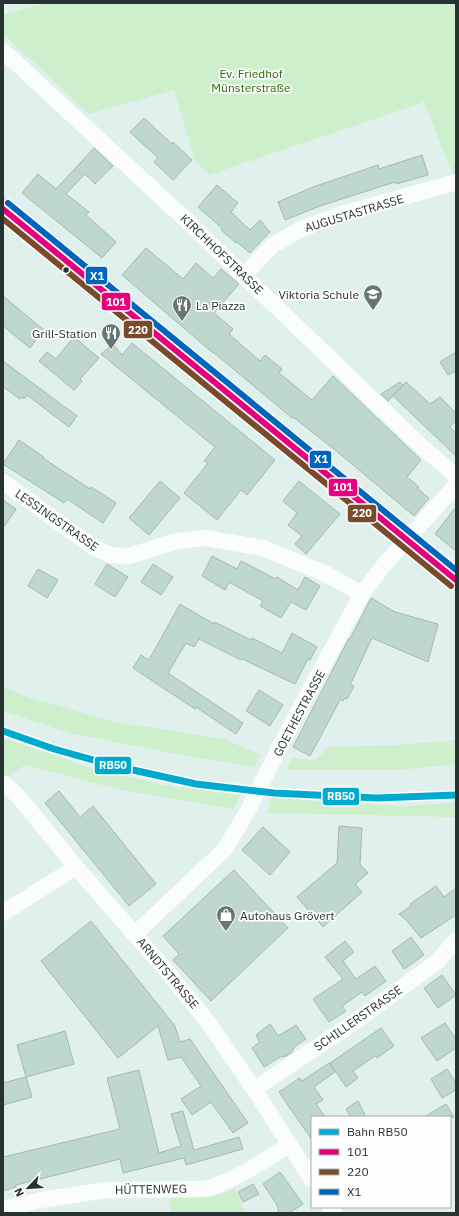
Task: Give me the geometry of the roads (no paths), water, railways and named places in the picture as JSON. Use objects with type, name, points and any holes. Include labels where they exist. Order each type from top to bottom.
[{"type":"main road","points":[[3,209],[456,580]]},
{"type":"street","name":"KIRCHHOFSTRASSE","points":[[3,51],[121,158],[420,445],[456,476]]},
{"type":"street","name":"AUGUSTASTRASSE","points":[[244,275],[273,245],[301,229],[339,215],[456,182]]},
{"type":"street","name":"LESSINGSTRASSE","points":[[3,482],[93,547],[111,555],[129,556],[177,541],[205,538],[263,548],[326,574],[362,594]]},
{"type":"street","name":"GOETHESTRASSE","points":[[135,934],[225,849],[247,812],[295,718],[362,594],[384,565],[456,485]]},
{"type":"street","name":"ARNDTSTRASSE","points":[[3,783],[18,796],[76,867],[135,934],[208,1022],[254,1089],[311,1178]]},
{"type":"street","points":[[3,913],[76,867]]},
{"type":"street","name":"SCHILLERSTRASSE","points":[[254,1089],[356,1021],[438,961],[456,940]]},
{"type":"street","name":"HÜTTENWEG","points":[[3,1209],[41,1200],[106,1190],[206,1189],[233,1179],[289,1145]]},
{"type":"rail line","name":"RB50","points":[[3,731],[54,749],[115,766],[196,784],[274,793],[377,798],[456,795]]},
{"type":"place","name":"Viktoria Schule","points":[[373,311]]},
{"type":"place","name":"La Piazza","points":[[182,322]]},
{"type":"place","name":"Grill-Station","points":[[111,350]]},
{"type":"place","name":"Autohaus Grövert","points":[[226,932]]},
{"type":"park label","name":"Ev. Friedhof Münsterstraße","points":[[251,80]]}]
